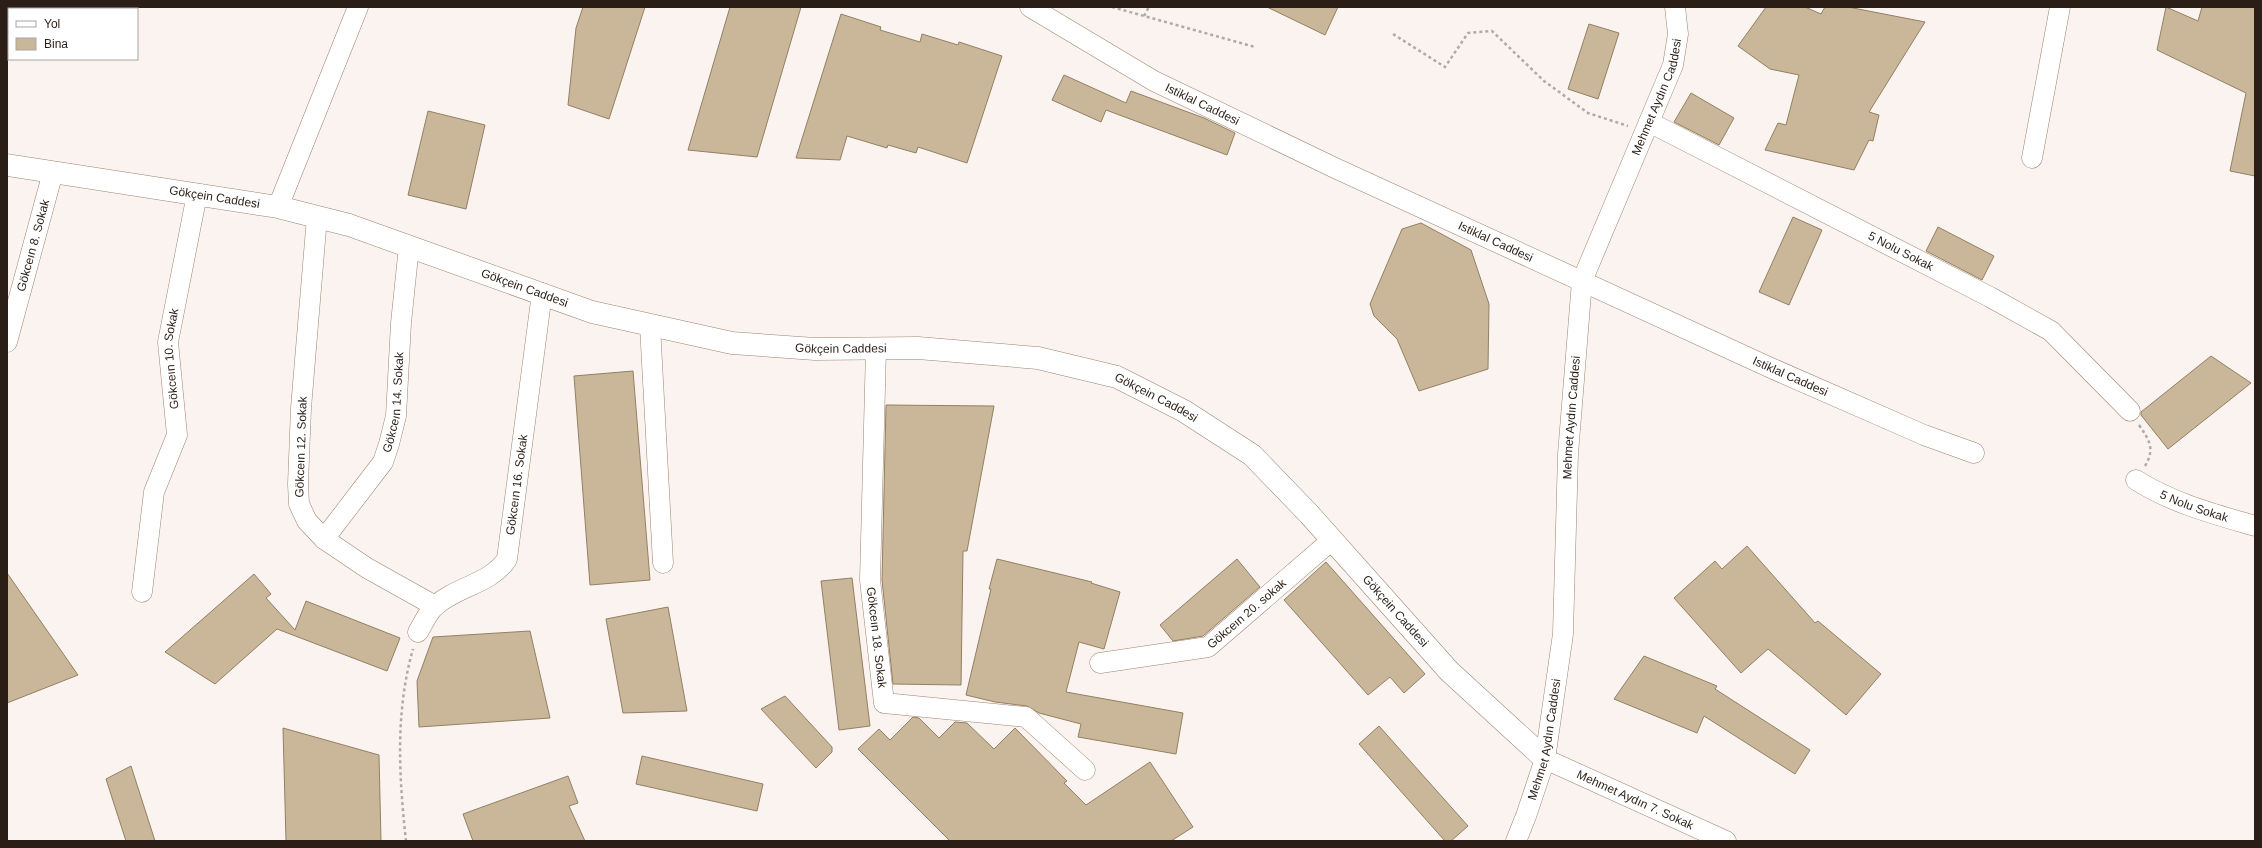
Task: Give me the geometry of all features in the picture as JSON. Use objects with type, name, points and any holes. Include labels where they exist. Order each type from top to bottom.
[{"type":"street","points":[[278,207],[358,7]]},
{"type":"street","name":"Istiklal Caddesi","points":[[1030,7],[1154,80],[1335,168],[1582,282],[1917,432],[1974,453]]},
{"type":"street","name":"Mehmet Aydın Caddesi","points":[[1516,841],[1545,759],[1562,634],[1568,454],[1582,282],[1673,65],[1678,34],[1675,7]]},
{"type":"street","points":[[2032,158],[2060,7]]},
{"type":"street","name":"5 Nolu Sokak","points":[[1647,127],[1990,297],[2050,331],[2130,411]]},
{"type":"street","name":"Gökçein Caddesi","points":[[7,165],[278,207],[349,225],[592,312],[732,343],[814,349],[918,348],[1038,358],[1117,377],[1184,411],[1252,455],[1332,540],[1449,671],[1545,759]]},
{"type":"street","name":"Gökceın 8. Sokak","points":[[7,342],[53,172]]},
{"type":"street","name":"Gökceın 10. Sokak","points":[[142,592],[154,492],[177,435],[168,342],[197,194]]},
{"type":"street","name":"Gökceın 12. Sokak","points":[[317,217],[301,408],[298,484],[299,504],[307,521],[324,539],[367,568],[435,606]]},
{"type":"street","name":"Gökceın 14. Sokak","points":[[324,539],[383,462],[389,444],[396,416],[401,323],[409,246]]},
{"type":"street","name":"Gökceın 16. Sokak","points":[[418,632],[435,606],[462,589],[488,578],[501,570],[507,559],[542,294]]},
{"type":"street","points":[[650,326],[663,563]]},
{"type":"street","name":"Gökceın 18. Sokak","points":[[876,348],[870,580],[884,703],[1026,717],[1085,770]]},
{"type":"street","name":"5 Nolu Sokak","points":[[2136,480],[2165,496],[2197,508],[2255,526]]},
{"type":"street","name":"Gökceın 20. sokak","points":[[1100,663],[1208,647],[1332,540]]},
{"type":"street","name":"Mehmet Aydın 7. Sokak","points":[[1545,759],[1726,841]]},
{"type":"path","points":[[1112,7],[1255,46]]},
{"type":"path","points":[[1144,16],[1149,7]]},
{"type":"path","points":[[1393,34],[1445,68],[1468,33],[1492,31],[1544,81],[1588,113],[1647,127]]},
{"type":"path","points":[[2130,411],[2149,441],[2151,451],[2150,457],[2136,480]]},
{"type":"path","points":[[406,841],[401,790],[400,714],[407,670],[418,632]]},
{"type":"building","points":[[583,7],[645,7],[609,119],[568,105],[576,28]]},
{"type":"building","points":[[730,7],[801,7],[757,157],[688,150]]},
{"type":"building","points":[[1267,7],[1338,7],[1325,35]]},
{"type":"building","points":[[1766,7],[1805,7],[1821,14],[1825,7],[1848,7],[1925,22],[1869,112],[1879,115],[1873,141],[1869,140],[1854,170],[1765,150],[1778,123],[1786,125],[1799,75],[1770,69],[1738,46]]},
{"type":"building","points":[[2166,7],[2198,21],[2202,7],[2255,7],[2255,176],[2230,171],[2246,93],[2157,50]]},
{"type":"building","points":[[841,14],[881,27],[880,30],[920,42],[922,34],[958,45],[959,42],[1002,56],[967,163],[918,147],[916,153],[888,145],[887,148],[847,136],[840,160],[796,158]]},
{"type":"building","points":[[1589,24],[1619,33],[1598,99],[1568,89]]},
{"type":"building","points":[[1064,75],[1126,103],[1131,91],[1204,118],[1235,133],[1227,155],[1106,110],[1101,122],[1052,100]]},
{"type":"building","points":[[1691,93],[1734,118],[1719,145],[1674,122]]},
{"type":"building","points":[[428,111],[485,125],[466,209],[408,195]]},
{"type":"building","points":[[1793,217],[1822,230],[1789,305],[1759,292]]},
{"type":"building","points":[[1421,223],[1471,250],[1489,304],[1488,369],[1419,391],[1397,339],[1374,316],[1370,304],[1402,229]]},
{"type":"building","points":[[1938,227],[1994,256],[1982,280],[1926,251]]},
{"type":"building","points":[[2211,356],[2251,383],[2168,449],[2141,415],[2141,412]]},
{"type":"building","points":[[633,371],[650,580],[590,585],[574,376]]},
{"type":"building","points":[[886,405],[994,406],[967,551],[963,551],[961,685],[893,684],[882,580]]},
{"type":"building","points":[[1747,546],[1815,623],[1818,621],[1881,674],[1846,715],[1768,649],[1741,673],[1674,598],[1715,561],[1722,569]]},
{"type":"building","points":[[997,559],[1092,582],[1091,583],[1120,592],[1104,649],[1079,642],[1066,692],[1183,713],[1176,754],[1078,737],[1081,724],[1039,713],[1027,706],[995,702],[966,695]]},
{"type":"building","points":[[1237,559],[1260,587],[1203,636],[1173,641],[1160,625]]},
{"type":"building","points":[[1326,562],[1425,674],[1404,693],[1390,677],[1368,695],[1284,600]]},
{"type":"building","points":[[7,573],[78,675],[7,703]]},
{"type":"building","points":[[254,574],[271,594],[266,598],[295,630],[306,601],[400,638],[387,671],[277,629],[215,684],[165,652]]},
{"type":"building","points":[[852,578],[870,726],[839,730],[821,581]]},
{"type":"building","points":[[668,607],[687,711],[623,713],[606,619]]},
{"type":"building","points":[[530,631],[550,718],[419,727],[417,681],[433,637]]},
{"type":"building","points":[[1644,656],[1717,686],[1715,689],[1810,750],[1795,774],[1704,716],[1697,733],[1614,699]]},
{"type":"building","points":[[785,696],[832,747],[832,752],[816,768],[761,709]]},
{"type":"building","points":[[913,717],[919,718],[939,738],[955,722],[967,723],[994,749],[1015,728],[1067,781],[1064,783],[1086,805],[1150,762],[1193,827],[1171,841],[950,841],[858,749],[879,729],[890,740]]},
{"type":"building","points":[[1379,726],[1468,826],[1451,841],[1445,841],[1359,744]]},
{"type":"building","points":[[283,728],[379,755],[381,841],[286,841]]},
{"type":"building","points":[[642,756],[763,784],[757,811],[636,784]]},
{"type":"building","points":[[131,766],[155,841],[126,841],[106,779]]},
{"type":"building","points":[[568,776],[578,803],[569,806],[585,841],[473,841],[463,814]]}]
